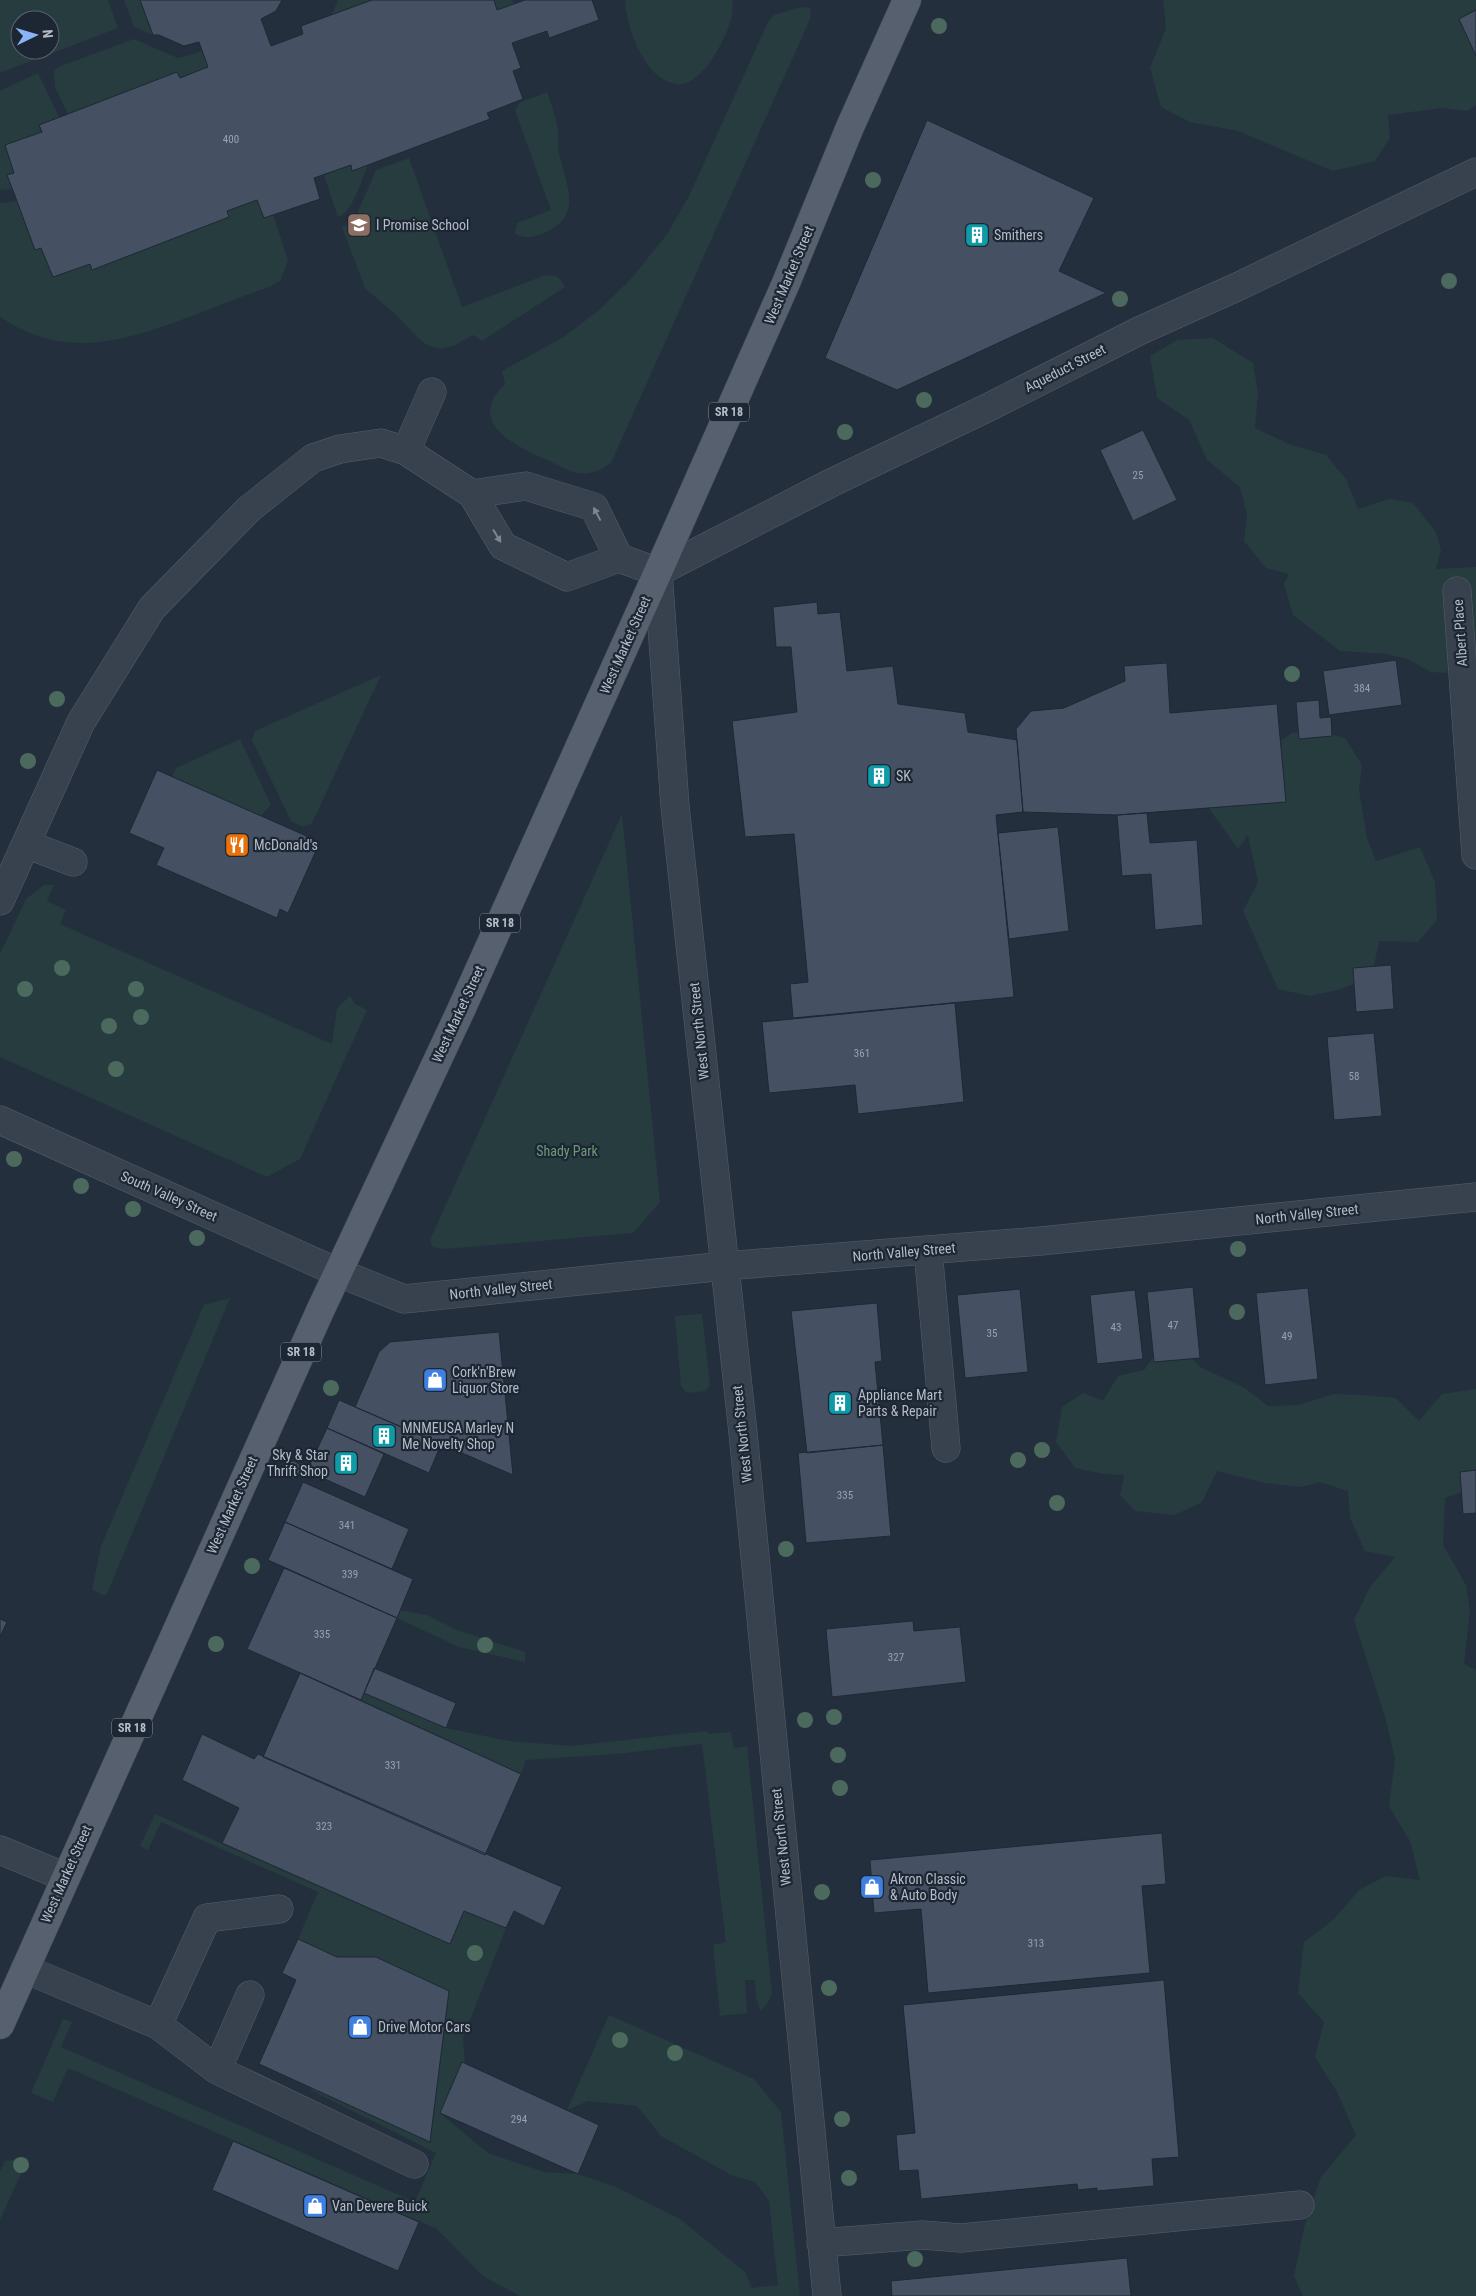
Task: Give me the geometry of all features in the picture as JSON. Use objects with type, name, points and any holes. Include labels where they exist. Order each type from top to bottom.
[{"type":"main road","name":"West Market Street","points":[[0,2025],[337,1272],[461,1010],[658,572],[782,292],[850,127],[907,0]]},
{"type":"street","name":"Aqueduct Street","points":[[658,572],[831,483],[1141,330],[1237,287],[1476,172]]},
{"type":"street","points":[[406,451],[432,392]]},
{"type":"street","points":[[0,901],[81,722],[152,608],[249,509],[313,458],[340,449],[381,443],[406,451],[472,494],[503,546],[567,577],[619,558],[658,572]]},
{"type":"street","points":[[472,494],[526,486],[594,507],[619,558]]},
{"type":"street","name":"West North Street","points":[[658,572],[675,806],[725,1266],[826,2296]]},
{"type":"street","name":"Albert Place","points":[[1457,591],[1476,855]]},
{"type":"street","points":[[26,844],[73,862]]},
{"type":"street","name":"South Valley Street","points":[[0,1120],[337,1272]]},
{"type":"street","name":"North Valley Street","points":[[337,1272],[404,1299],[725,1266],[928,1250],[1476,1197]]},
{"type":"street","points":[[928,1250],[946,1448]]},
{"type":"street","points":[[0,1850],[65,1877]]},
{"type":"street","points":[[158,2025],[207,1918],[279,1910]]},
{"type":"street","points":[[25,1970],[158,2025],[217,2070],[414,2164]]},
{"type":"street","points":[[217,2070],[250,1995]]},
{"type":"street","points":[[821,2243],[922,2235],[961,2238],[1300,2205]]},
{"type":"green space","points":[[0,0],[108,0],[118,28],[60,50],[60,10],[10,10],[10,60],[34,60],[0,73]]},
{"type":"green space","points":[[124,0],[140,0],[153,35],[134,27]]},
{"type":"green space","points":[[338,0],[372,0],[331,16]]},
{"type":"green space","points":[[494,0],[512,0],[514,4],[497,10]]},
{"type":"green space","points":[[625,0],[733,0],[732,17],[718,50],[703,71],[694,79],[685,83],[675,84],[664,80],[646,62],[633,37]]},
{"type":"green space","points":[[1163,0],[1476,0],[1476,105],[1467,111],[1442,108],[1388,115],[1390,138],[1375,161],[1333,171],[1238,131],[1190,122],[1161,107],[1150,68],[1166,28]]},
{"type":"green space","points":[[801,7],[810,8],[811,17],[611,463],[601,469],[584,474],[568,470],[521,448],[499,431],[492,421],[490,410],[494,398],[505,384],[502,371],[565,336],[599,310],[630,280],[668,233],[690,194],[768,22],[774,15]]},
{"type":"green space","points":[[134,39],[178,58],[203,51],[208,67],[180,78],[177,72],[68,114],[55,87],[54,71],[58,67]]},
{"type":"green space","points":[[38,73],[59,117],[40,125],[42,132],[5,145],[14,173],[8,175],[13,189],[0,190],[0,91]]},
{"type":"green space","points":[[547,92],[557,125],[558,150],[568,187],[568,208],[564,218],[557,226],[533,237],[522,237],[515,233],[517,223],[551,210],[515,111],[519,103]]},
{"type":"green space","points":[[409,158],[462,307],[543,276],[551,275],[556,277],[561,280],[565,287],[482,341],[473,335],[453,346],[440,349],[427,345],[418,338],[396,315],[365,288],[342,227],[352,222],[356,216],[376,170]]},
{"type":"green space","points":[[351,165],[352,171],[368,165],[352,203],[338,217],[324,175]]},
{"type":"green space","points":[[257,200],[264,217],[273,214],[288,261],[280,281],[271,286],[140,334],[93,342],[47,339],[24,330],[0,317],[0,203],[17,201],[35,250],[41,248],[54,277],[90,264],[92,269],[229,217],[227,211]]},
{"type":"green space","points":[[1213,338],[1253,363],[1258,393],[1255,428],[1289,444],[1326,455],[1346,479],[1358,509],[1389,499],[1413,503],[1436,532],[1441,550],[1436,569],[1476,567],[1476,673],[1456,663],[1446,673],[1431,672],[1407,659],[1387,654],[1340,651],[1293,615],[1284,584],[1289,574],[1266,568],[1244,541],[1247,515],[1240,487],[1207,460],[1189,420],[1157,398],[1150,356],[1177,340]]},
{"type":"green space","points":[[381,675],[312,823],[303,827],[291,821],[252,740],[255,731]]},
{"type":"green space","points":[[1313,730],[1345,738],[1362,765],[1359,790],[1367,838],[1376,861],[1420,847],[1435,882],[1437,920],[1418,942],[1379,941],[1372,976],[1341,989],[1310,996],[1278,989],[1243,911],[1258,882],[1248,835],[1238,849],[1200,796],[1292,733]]},
{"type":"green space","points":[[240,739],[271,805],[261,816],[172,777],[176,768]]},
{"type":"green space","name":"Shady Park","points":[[622,814],[660,1202],[633,1233],[445,1249],[433,1247],[430,1240]]},
{"type":"green space","points":[[44,885],[54,885],[47,901],[66,910],[60,924],[332,1044],[337,1008],[350,996],[355,1004],[367,1010],[300,1159],[267,1177],[0,1057],[0,954],[26,899]]},
{"type":"green space","points":[[230,1298],[106,1596],[92,1590],[101,1546],[204,1305]]},
{"type":"green space","points":[[702,1314],[710,1385],[706,1391],[687,1393],[681,1386],[675,1316]]},
{"type":"green space","points":[[1181,1347],[1200,1367],[1245,1388],[1268,1406],[1299,1405],[1333,1394],[1396,1398],[1419,1421],[1442,1394],[1476,1389],[1476,1487],[1445,1498],[1443,1545],[1466,1585],[1470,1611],[1464,1664],[1476,1670],[1476,2296],[1303,2296],[1294,2276],[1305,2224],[1321,2177],[1356,2135],[1337,2092],[1315,2057],[1324,2022],[1298,1993],[1304,1942],[1333,1920],[1359,1890],[1386,1876],[1420,1880],[1410,1841],[1389,1806],[1395,1759],[1386,1720],[1354,1620],[1370,1587],[1395,1557],[1365,1551],[1350,1518],[1348,1491],[1320,1482],[1301,1487],[1265,1483],[1217,1471],[1202,1502],[1175,1515],[1135,1511],[1120,1495],[1124,1475],[1104,1474],[1075,1468],[1056,1442],[1062,1407],[1083,1393],[1103,1401],[1118,1376],[1144,1370],[1160,1348]]},
{"type":"green space","points":[[400,1610],[427,1615],[457,1630],[525,1652],[525,1662],[459,1647],[397,1618]]},
{"type":"green space","points":[[364,1693],[446,1728],[509,1741],[572,1746],[706,1731],[709,1734],[731,1732],[734,1748],[747,1746],[772,1993],[761,2011],[756,1998],[755,1980],[745,1980],[747,2013],[720,2016],[713,1945],[726,1942],[702,1744],[616,1754],[526,1760],[521,1774],[361,1700]]},
{"type":"green space","points":[[155,1814],[450,1944],[464,1911],[506,1928],[463,2038],[465,2064],[462,2063],[440,2113],[488,2153],[544,2172],[578,2174],[616,2187],[680,2219],[745,2272],[752,2288],[778,2285],[769,2201],[755,2182],[731,2175],[661,2136],[637,2106],[588,2101],[567,2110],[609,2015],[754,2079],[781,2112],[800,2296],[520,2296],[483,2276],[437,2229],[68,2068],[53,2102],[31,2093],[63,2019],[72,2022],[61,2047],[415,2202],[436,2153],[311,2090],[312,2088],[430,2142],[449,1991],[376,1957],[337,1957],[298,1939],[318,1892],[161,1822],[148,1850],[140,1846]]},
{"type":"green space","points":[[28,2158],[0,2220],[0,2172],[5,2161]]},
{"type":"building","points":[[140,0],[282,0],[276,11],[261,19],[271,46],[303,34],[301,26],[372,0],[494,0],[497,10],[525,0],[592,0],[599,20],[549,38],[547,31],[512,43],[521,68],[513,71],[523,99],[487,113],[490,119],[352,171],[351,165],[314,178],[320,199],[264,218],[257,200],[227,211],[229,217],[92,270],[90,264],[53,277],[41,248],[35,250],[7,175],[14,173],[5,145],[42,132],[39,125],[177,72],[180,78],[208,67],[199,42],[184,46],[159,35],[153,35]]},
{"type":"building","points":[[1476,10],[1476,56],[1459,19]]},
{"type":"building","name":"Smithers","points":[[927,120],[1094,198],[1059,271],[1106,293],[897,390],[825,358]]},
{"type":"building","points":[[1143,430],[1177,500],[1133,521],[1100,450]]},
{"type":"building","name":"SK","points":[[817,602],[818,614],[840,612],[847,671],[893,666],[898,704],[965,713],[968,732],[1017,740],[1023,812],[996,815],[1014,997],[793,1018],[790,984],[808,982],[794,834],[745,837],[732,721],[797,712],[791,647],[776,647],[773,607]]},
{"type":"building","points":[[1396,660],[1402,705],[1329,715],[1323,671]]},
{"type":"building","points":[[1167,663],[1170,713],[1277,704],[1286,802],[1117,815],[1023,812],[1016,729],[1031,711],[1064,708],[1125,681],[1124,666]]},
{"type":"building","points":[[1319,700],[1320,718],[1331,717],[1332,736],[1299,739],[1296,702]]},
{"type":"building","name":"McDonald's","points":[[157,770],[320,842],[288,913],[280,909],[277,918],[156,865],[164,848],[129,833]]},
{"type":"building","points":[[1147,813],[1150,843],[1197,840],[1203,925],[1155,930],[1151,874],[1122,876],[1117,815]]},
{"type":"building","points":[[1058,827],[1069,931],[1009,939],[998,833]]},
{"type":"building","points":[[1391,965],[1394,1009],[1356,1012],[1353,968]]},
{"type":"building","points":[[955,1003],[964,1102],[858,1114],[855,1085],[769,1093],[762,1022]]},
{"type":"building","points":[[1374,1033],[1382,1116],[1334,1120],[1327,1037]]},
{"type":"building","points":[[1193,1287],[1200,1358],[1154,1362],[1147,1292]]},
{"type":"building","points":[[1308,1288],[1318,1379],[1265,1385],[1256,1293]]},
{"type":"building","points":[[1020,1289],[1028,1372],[965,1378],[957,1295]]},
{"type":"building","points":[[1135,1290],[1143,1359],[1097,1364],[1090,1295]]},
{"type":"building","name":"Appliance Mart Parts & Repair","points":[[877,1303],[882,1361],[875,1362],[883,1445],[807,1453],[791,1311]]},
{"type":"building","name":"Cork'n'Brew Liquor Store","points":[[499,1332],[513,1475],[355,1407],[379,1352],[390,1342]]},
{"type":"building","name":"MNMEUSA Marley N Me Novelty Shop","points":[[339,1400],[441,1444],[429,1473],[327,1428]]},
{"type":"building","name":"Sky & Star Thrift Shop","points":[[327,1428],[384,1454],[365,1497],[307,1471]]},
{"type":"building","points":[[883,1445],[891,1536],[806,1543],[798,1453]]},
{"type":"building","points":[[1476,1470],[1476,1513],[1463,1514],[1460,1472]]},
{"type":"building","points":[[303,1482],[409,1529],[392,1569],[285,1522]]},
{"type":"building","points":[[285,1522],[413,1579],[397,1618],[268,1560]]},
{"type":"building","points":[[284,1568],[397,1618],[361,1700],[247,1649]]},
{"type":"building","points":[[0,1619],[7,1622],[0,1637]]},
{"type":"building","points":[[913,1621],[914,1631],[960,1627],[966,1682],[832,1697],[826,1629]]},
{"type":"building","points":[[374,1668],[456,1703],[446,1728],[364,1693]]},
{"type":"building","points":[[300,1673],[521,1774],[485,1855],[263,1757]]},
{"type":"building","points":[[202,1734],[254,1759],[258,1754],[562,1887],[544,1926],[514,1911],[506,1928],[464,1911],[450,1944],[222,1843],[239,1808],[182,1780]]},
{"type":"building","points":[[1162,1833],[1166,1884],[1142,1886],[1150,1973],[928,1993],[921,1909],[874,1913],[870,1860]]},
{"type":"building","name":"Drive Motor Cars","points":[[298,1939],[337,1957],[376,1957],[449,1991],[430,2142],[259,2064],[296,1980],[282,1973]]},
{"type":"building","points":[[1164,1980],[1179,2157],[1152,2159],[1154,2186],[1097,2191],[1097,2188],[1078,2190],[1077,2184],[921,2199],[918,2170],[899,2171],[896,2135],[915,2133],[903,2005]]},
{"type":"building","points":[[462,2062],[599,2125],[578,2174],[440,2113]]},
{"type":"building","name":"Van Devere Buick","points":[[233,2141],[419,2222],[398,2271],[212,2190]]},
{"type":"building","points":[[1127,2258],[1131,2296],[892,2296],[891,2281]]},
{"type":"place","name":"I Promise School","points":[[359,225]]},
{"type":"place","name":"Smithers","points":[[977,235]]},
{"type":"place","name":"SK","points":[[879,776]]},
{"type":"place","name":"McDonald's","points":[[237,845]]},
{"type":"place","name":"Cork'n'Brew Liquor Store","points":[[435,1380]]},
{"type":"place","name":"Appliance Mart Parts & Repair","points":[[840,1403]]},
{"type":"place","name":"MNMEUSA Marley N Me Novelty Shop","points":[[384,1436]]},
{"type":"place","name":"Sky & Star Thrift Shop","points":[[346,1463]]},
{"type":"place","name":"Akron Classic & Auto Body","points":[[872,1887]]},
{"type":"place","name":"Drive Motor Cars","points":[[360,2027]]},
{"type":"place","name":"Van Devere Buick","points":[[315,2206]]}]
